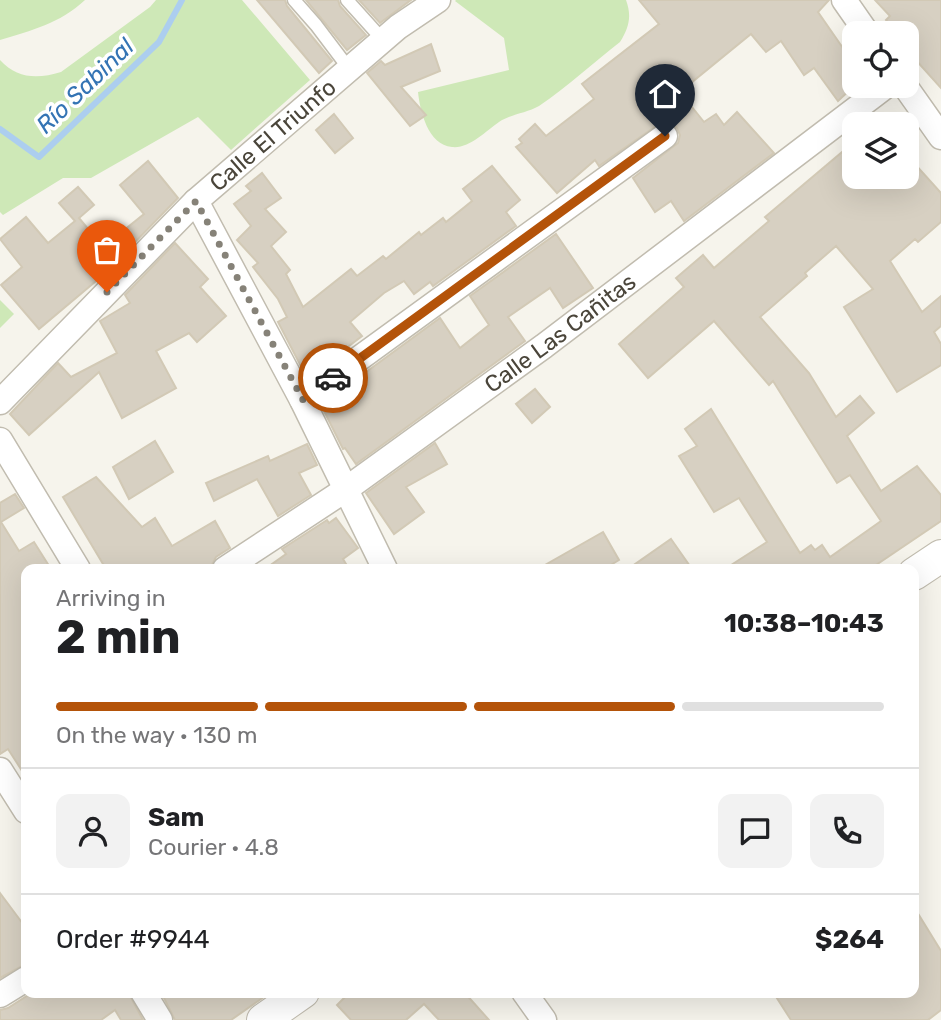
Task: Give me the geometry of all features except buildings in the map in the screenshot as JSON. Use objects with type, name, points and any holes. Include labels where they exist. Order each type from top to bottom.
[{"type":"street","name":"Calle El Triunfo","points":[[0,402],[196,201],[383,40],[438,0]]},
{"type":"street","points":[[844,0],[859,21]]},
{"type":"street","name":"Calle Las Cañitas","points":[[233,564],[345,490],[544,346],[870,98]]},
{"type":"street","points":[[913,98],[941,137]]},
{"type":"street","points":[[303,400],[665,136]]},
{"type":"street","points":[[196,201],[303,400],[382,564]]},
{"type":"street","points":[[0,440],[75,564]]},
{"type":"street","points":[[919,571],[941,556]]},
{"type":"street","points":[[0,770],[21,803]]},
{"type":"street","points":[[0,995],[21,982]]},
{"type":"street","points":[[147,998],[160,1020]]},
{"type":"street","points":[[263,1020],[294,998]]},
{"type":"street","points":[[528,998],[544,1020]]},
{"type":"lane","points":[[294,0],[350,70]]},
{"type":"lane","points":[[347,0],[383,40]]},
{"type":"green space","points":[[0,0],[85,0],[55,21],[0,40]]},
{"type":"green space","points":[[156,0],[242,0],[310,80],[231,150],[198,117],[91,178],[63,178],[3,215],[0,212],[0,60],[13,71],[28,76],[61,72]]},
{"type":"green space","points":[[456,0],[626,0],[629,22],[620,42],[549,99],[539,106],[504,119],[465,145],[452,147],[444,145],[431,134],[423,117],[418,92],[509,70],[504,38]]},
{"type":"green space","points":[[0,300],[14,314],[0,328]]},
{"type":"waterway","name":"Río Sabinal","points":[[0,129],[39,157],[159,42],[182,0]]},
{"type":"way so far","points":[[107,292],[196,201],[303,400],[333,378]]},
{"type":"route","points":[[333,378],[665,136]]}]
